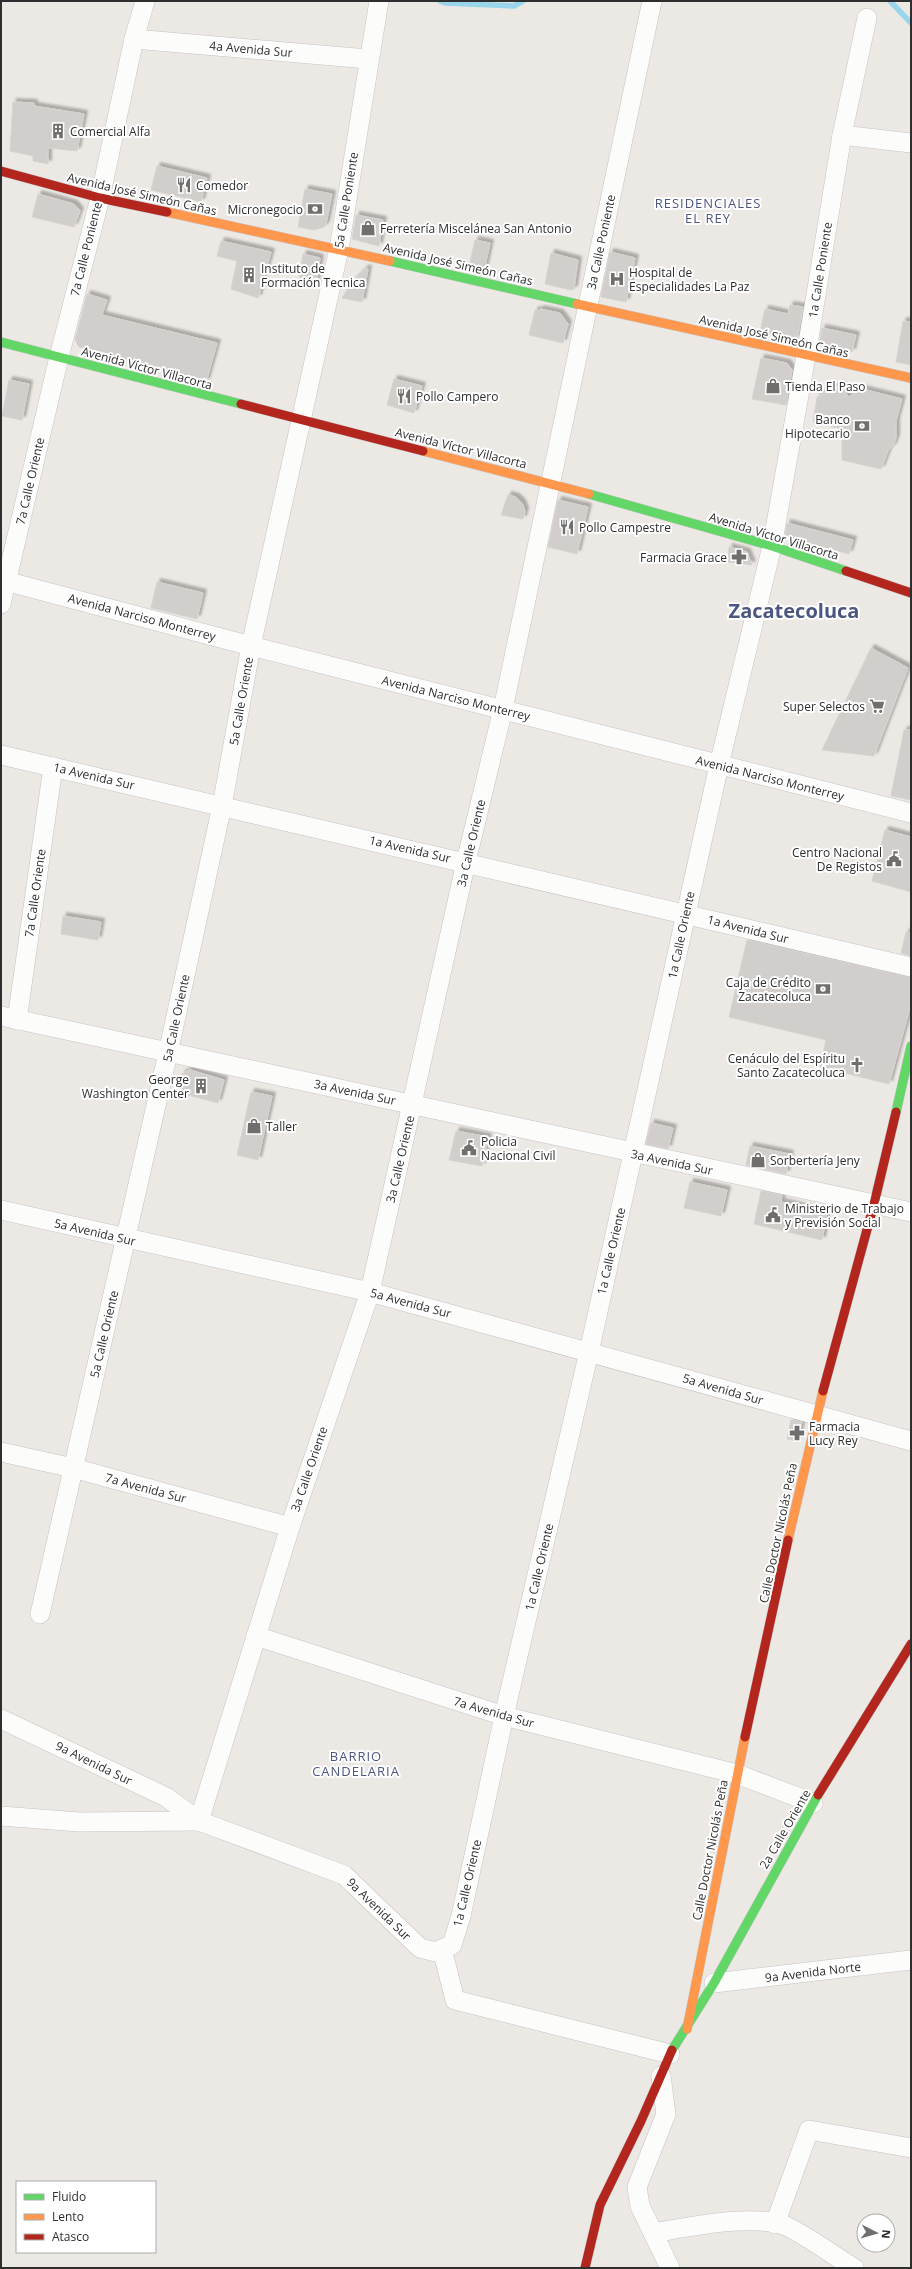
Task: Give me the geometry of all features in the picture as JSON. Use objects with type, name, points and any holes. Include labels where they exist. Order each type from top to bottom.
[{"type":"main road","name":"Avenida José Simeón Cañas","points":[[1,171],[100,198],[339,249],[450,276],[587,305],[806,356],[911,378]]},
{"type":"main road","name":"Avenida Víctor Villacorta","points":[[1,342],[299,420],[549,483],[772,546],[911,593]]},
{"type":"main road","name":"Calle Doctor Nicolás Peña","points":[[687,2029],[736,1774],[816,1415],[874,1204],[911,1046]]},
{"type":"main road","name":"2a Calle Oriente","points":[[586,2268],[600,2205],[670,2054],[687,2029],[714,1983],[813,1803],[911,1644]]},
{"type":"street","name":"7a Calle Poniente","points":[[59,357],[100,198],[134,39],[145,1]]},
{"type":"street","name":"5a Calle Poniente","points":[[299,420],[339,249],[368,59],[379,1]]},
{"type":"street","name":"3a Calle Poniente","points":[[549,483],[652,1]]},
{"type":"street","name":"1a Calle Poniente","points":[[772,546],[806,356],[842,135],[867,18]]},
{"type":"street","name":"4a Avenida Sur","points":[[134,39],[368,59]]},
{"type":"street","points":[[842,135],[911,143]]},
{"type":"street","name":"7a Calle Oriente","points":[[1,604],[4,581],[59,357]]},
{"type":"street","name":"5a Calle Oriente","points":[[40,1614],[168,1053],[222,806],[251,646],[299,420]]},
{"type":"street","name":"3a Calle Oriente","points":[[199,1821],[290,1527],[370,1292],[466,862],[503,709],[549,483]]},
{"type":"street","name":"1a Calle Oriente","points":[[442,1949],[452,1945],[461,1916],[504,1716],[589,1352],[719,765],[772,546]]},
{"type":"street","name":"Avenida Narciso Monterrey","points":[[4,581],[251,646],[911,813]]},
{"type":"street","name":"1a Avenida Sur","points":[[1,755],[686,913],[739,928],[911,967]]},
{"type":"street","name":"7a Calle Oriente","points":[[9,1018],[53,767]]},
{"type":"street","name":"3a Avenida Sur","points":[[9,1018],[412,1104],[633,1154],[911,1212]]},
{"type":"street","name":"5a Avenida Sur","points":[[1,1210],[370,1292],[911,1441]]},
{"type":"street","name":"7a Avenida Sur","points":[[1,1452],[73,1468],[290,1527]]},
{"type":"street","name":"7a Avenida Sur","points":[[256,1636],[504,1716],[736,1774],[813,1803]]},
{"type":"street","name":"9a Avenida Sur","points":[[1,1720],[166,1797],[199,1821],[344,1875],[420,1948],[436,1952],[442,1949]]},
{"type":"street","points":[[1,1816],[79,1822],[199,1821]]},
{"type":"street","points":[[442,1949],[455,2000],[670,2054]]},
{"type":"street","name":"9a Avenida Norte","points":[[714,1983],[911,1960]]},
{"type":"street","points":[[661,2076],[666,2114],[637,2187],[640,2206],[670,2268]]},
{"type":"street","points":[[776,2224],[809,2130],[911,2148]]},
{"type":"street","points":[[653,2233],[690,2227],[759,2220],[786,2226],[854,2268]]},
{"type":"building","name":"Comercial Alfa","points":[[13,102],[34,103],[34,106],[84,114],[77,151],[48,148],[48,164],[33,161],[33,156],[10,151]]},
{"type":"building","points":[[157,166],[207,178],[201,202],[151,190]]},
{"type":"building","name":"Micronegocio","points":[[305,189],[332,194],[326,224],[324,227],[314,230],[298,227]]},
{"type":"building","points":[[38,194],[74,204],[80,211],[74,227],[32,217]]},
{"type":"building","name":"Ferretería Miscelánea San Antonio","points":[[356,215],[383,220],[379,246],[352,239]]},
{"type":"building","points":[[475,240],[490,243],[484,271],[469,267]]},
{"type":"building","name":"Instituto de Formación Tecnica","points":[[221,241],[271,252],[258,298],[231,289],[237,261],[217,256]]},
{"type":"building","name":"Hospital de Especialidades La Paz","points":[[610,252],[635,258],[626,302],[601,297]]},
{"type":"building","points":[[551,253],[578,260],[574,289],[571,290],[545,284]]},
{"type":"building","points":[[303,254],[320,258],[315,288],[298,284]]},
{"type":"building","points":[[366,268],[368,269],[362,302],[342,298],[353,281]]},
{"type":"building","points":[[87,294],[107,300],[102,315],[217,343],[206,382],[79,347],[75,340]]},
{"type":"building","points":[[790,305],[803,307],[797,340],[760,332],[765,309],[788,314]]},
{"type":"building","points":[[540,309],[560,313],[568,324],[563,343],[529,335],[535,310],[540,311]]},
{"type":"building","points":[[903,321],[911,322],[911,365],[896,362]]},
{"type":"building","points":[[822,328],[856,335],[852,352],[819,345]]},
{"type":"building","name":"Tienda El Paso","points":[[761,358],[787,363],[792,370],[786,405],[752,399]]},
{"type":"building","name":"Pollo Campero","points":[[394,379],[422,386],[414,413],[387,405]]},
{"type":"building","points":[[9,380],[29,384],[22,420],[2,416]]},
{"type":"building","name":"Banco Hipotecario","points":[[841,384],[848,397],[862,389],[902,399],[896,421],[896,438],[893,446],[888,451],[881,469],[842,460],[842,429],[813,422],[817,397]]},
{"type":"building","points":[[508,495],[516,497],[522,503],[525,511],[523,519],[501,515]]},
{"type":"building","name":"Pollo Campestre","points":[[558,500],[588,507],[577,554],[548,547]]},
{"type":"building","points":[[787,523],[853,540],[849,554],[785,536]]},
{"type":"building","name":"Farmacia Grace","points":[[729,547],[747,552],[752,565],[728,562]]},
{"type":"building","points":[[157,582],[203,593],[197,619],[151,608]]},
{"type":"building","name":"Super Selectos","points":[[871,648],[908,668],[874,756],[822,750]]},
{"type":"building","points":[[904,730],[911,730],[911,800],[891,796]]},
{"type":"building","name":"Centro Nacional De Registos","points":[[885,830],[911,837],[911,892],[872,881]]},
{"type":"building","points":[[63,916],[101,922],[98,940],[61,934]]},
{"type":"building","points":[[906,932],[911,933],[911,956],[901,953]]},
{"type":"building","name":"Caja de Crédito Zacatecoluca","points":[[747,940],[911,978],[911,1004],[889,1084],[820,1067],[826,1040],[729,1017]]},
{"type":"building","name":"George Washington Center","points":[[190,1070],[224,1080],[218,1103],[177,1092],[182,1074]]},
{"type":"building","name":"Taller","points":[[251,1092],[272,1096],[258,1160],[237,1155]]},
{"type":"building","points":[[651,1123],[673,1128],[668,1149],[646,1144]]},
{"type":"building","name":"Policia Nacional Civil","points":[[456,1131],[488,1137],[482,1166],[449,1160]]},
{"type":"building","points":[[750,1146],[790,1154],[786,1174],[746,1165]]},
{"type":"building","points":[[690,1182],[727,1190],[721,1216],[684,1208]]},
{"type":"building","points":[[761,1191],[782,1195],[781,1202],[827,1213],[822,1240],[754,1224]]},
{"type":"building","name":"Farmacia Lucy Rey","points":[[791,1420],[802,1422],[797,1441],[787,1439]]},
{"type":"waterway","points":[[440,1],[445,3],[514,6],[523,1]]},
{"type":"waterway","points":[[890,1],[911,23]]},
{"type":"traffic: fast","points":[[390,261],[577,304]]},
{"type":"traffic: fast","points":[[1,342],[241,404]]},
{"type":"traffic: fast","points":[[589,494],[772,546],[846,571]]},
{"type":"traffic: fast","points":[[896,1112],[911,1046]]},
{"type":"traffic: fast","points":[[672,2050],[714,1983],[818,1795]]},
{"type":"traffic: slow","points":[[167,212],[390,261]]},
{"type":"traffic: slow","points":[[577,304],[911,378]]},
{"type":"traffic: slow","points":[[423,451],[589,494]]},
{"type":"traffic: slow","points":[[788,1540],[823,1391]]},
{"type":"traffic: slow","points":[[687,2029],[745,1737]]},
{"type":"traffic: jam","points":[[1,171],[100,198],[167,212]]},
{"type":"traffic: jam","points":[[241,404],[423,451]]},
{"type":"traffic: jam","points":[[846,571],[911,593]]},
{"type":"traffic: jam","points":[[823,1391],[874,1204],[896,1112]]},
{"type":"traffic: jam","points":[[745,1737],[788,1540]]},
{"type":"traffic: jam","points":[[818,1795],[911,1644]]},
{"type":"traffic: jam","points":[[585,2268],[600,2205],[641,2121],[672,2050]]},
{"type":"place","name":"Comercial Alfa","points":[[58,131]]},
{"type":"place","name":"Comedor","points":[[184,185]]},
{"type":"place","name":"Micronegocio","points":[[315,209]]},
{"type":"place","name":"Ferretería Miscelánea San Antonio","points":[[368,228]]},
{"type":"place","name":"Instituto de Formación Tecnica","points":[[249,275]]},
{"type":"place","name":"Hospital de Especialidades La Paz","points":[[617,279]]},
{"type":"place","name":"Tienda El Paso","points":[[773,386]]},
{"type":"place","name":"Pollo Campero","points":[[404,396]]},
{"type":"place","name":"Banco Hipotecario","points":[[862,426]]},
{"type":"place","name":"Pollo Campestre","points":[[567,527]]},
{"type":"place","name":"Farmacia Grace","points":[[739,557]]},
{"type":"place","name":"Super Selectos","points":[[877,706]]},
{"type":"place","name":"Centro Nacional De Registos","points":[[894,859]]},
{"type":"place","name":"Caja de Crédito Zacatecoluca","points":[[823,989]]},
{"type":"place","name":"Cenáculo del Espíritu Santo Zacatecoluca","points":[[857,1065]]},
{"type":"place","name":"George Washington Center","points":[[201,1086]]},
{"type":"place","name":"Taller","points":[[254,1126]]},
{"type":"place","name":"Policia Nacional Civil","points":[[469,1148]]},
{"type":"place","name":"Sorbertería Jeny","points":[[758,1160]]},
{"type":"place","name":"Ministerio de Trabajo y Previsión Social","points":[[773,1215]]},
{"type":"place","name":"Farmacia Lucy Rey","points":[[797,1433]]},
{"type":"district","name":"RESIDENCIALES EL REY","points":[[708,210]]},
{"type":"district","name":"Zacatecoluca","points":[[794,610]]},
{"type":"district","name":"BARRIO CANDELARIA","points":[[356,1764]]}]
